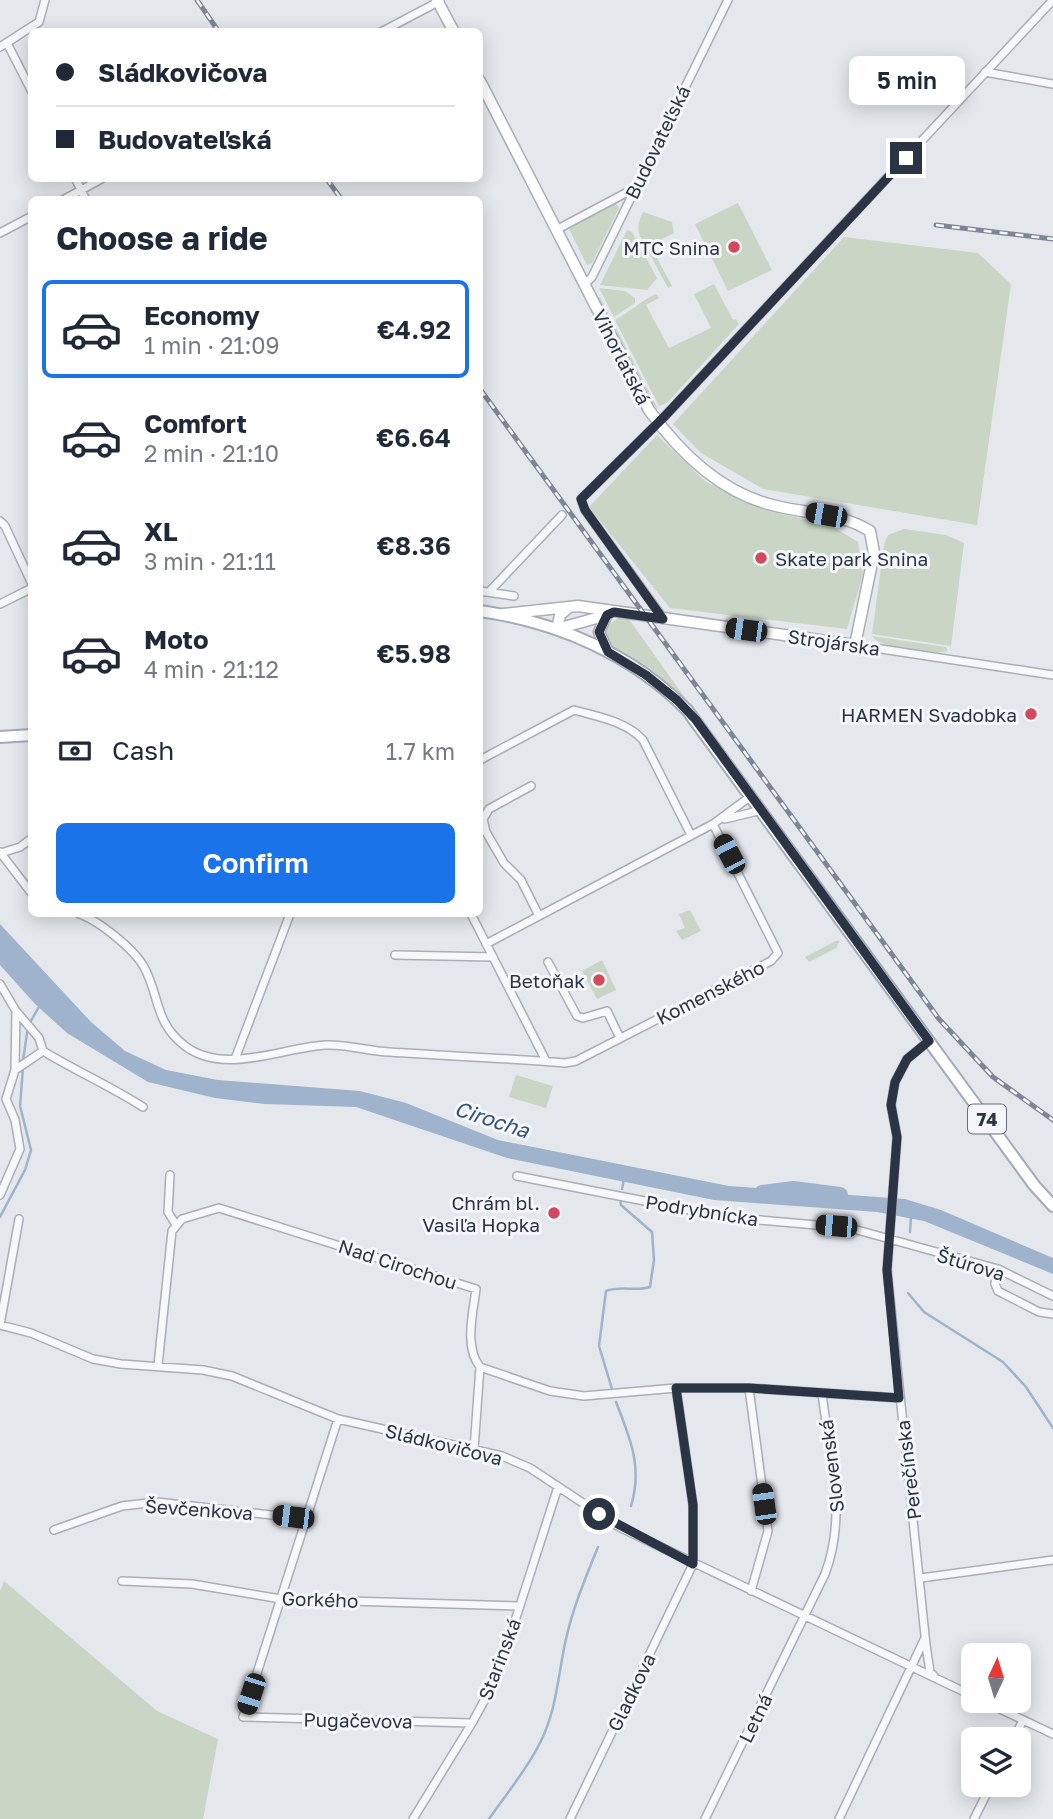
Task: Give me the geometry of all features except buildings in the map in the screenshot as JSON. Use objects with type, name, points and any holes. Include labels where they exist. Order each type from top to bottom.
[{"type":"main road","points":[[439,1],[452,28]]},
{"type":"main road","name":"Vihorlatská","points":[[483,88],[658,423],[689,457],[740,493],[774,506],[852,520],[870,531],[874,553],[855,645]]},
{"type":"main road","points":[[557,629],[560,615],[568,608]]},
{"type":"main road","name":"Strojárska","points":[[503,614],[568,608],[855,645]]},
{"type":"main road","name":"Strojárska","points":[[483,611],[557,629],[611,613]]},
{"type":"main road","points":[[608,652],[599,632],[611,613]]},
{"type":"main road","name":"74","points":[[557,629],[608,652],[646,675],[677,700],[752,796],[1034,1185],[1053,1206]]},
{"type":"main road","points":[[0,737],[28,735]]},
{"type":"street","points":[[30,28],[39,22],[45,0]]},
{"type":"street","name":"Budovateľská","points":[[585,284],[592,277],[728,0]]},
{"type":"street","points":[[663,619],[585,510],[581,499],[658,423],[1053,0]]},
{"type":"street","points":[[389,28],[439,1]]},
{"type":"street","points":[[28,29],[4,45],[28,85]]},
{"type":"street","points":[[985,72],[1053,83]]},
{"type":"street","points":[[77,182],[84,196]]},
{"type":"street","points":[[70,196],[96,182]]},
{"type":"street","points":[[556,230],[635,187]]},
{"type":"street","points":[[0,233],[28,218]]},
{"type":"street","points":[[489,592],[562,515]]},
{"type":"street","points":[[0,521],[5,526],[28,577]]},
{"type":"street","points":[[0,604],[28,588]]},
{"type":"street","points":[[483,591],[514,596]]},
{"type":"street","name":"Strojárska","points":[[855,645],[1053,675]]},
{"type":"street","points":[[483,758],[574,710],[602,718],[633,730],[643,740],[691,835]]},
{"type":"street","points":[[531,786],[489,809],[483,819],[486,832],[504,863],[521,880],[539,916]]},
{"type":"street","points":[[486,944],[717,822],[752,796]]},
{"type":"street","points":[[717,822],[762,810]]},
{"type":"street","name":"Komenského","points":[[85,917],[99,924],[144,966],[159,1015],[187,1047],[209,1055],[236,1059],[263,1058],[326,1045],[448,1056],[576,1061],[771,961],[778,953],[717,822]]},
{"type":"street","points":[[28,841],[20,847],[1,853],[28,889]]},
{"type":"street","points":[[236,1059],[289,917]]},
{"type":"street","points":[[472,917],[546,1061]]},
{"type":"street","points":[[395,955],[493,957]]},
{"type":"street","points":[[548,962],[577,1016],[583,1018],[607,1011],[620,1038]]},
{"type":"street","points":[[0,984],[16,1011],[34,1032],[43,1051],[75,1070],[102,1080],[143,1107]]},
{"type":"street","points":[[0,1195],[20,1149],[15,1120],[3,1101],[16,1069],[16,1011]]},
{"type":"street","name":"Perečínska","points":[[929,1041],[907,1059],[895,1082],[891,1105],[897,1137],[887,1236],[888,1305],[921,1578],[928,1660],[930,1672],[938,1680]]},
{"type":"street","points":[[16,1069],[43,1051]]},
{"type":"street","points":[[534,1061],[541,1052]]},
{"type":"street","points":[[158,1366],[168,1251],[176,1225],[167,1212],[170,1175]]},
{"type":"street","name":"Podrybnícka","points":[[517,1176],[726,1217],[836,1226],[887,1236]]},
{"type":"street","name":"Nad Cirochou","points":[[176,1225],[182,1219],[219,1208],[231,1210],[476,1289],[471,1337],[474,1360],[480,1367]]},
{"type":"street","points":[[0,1325],[19,1219]]},
{"type":"street","name":"Štúrova","points":[[887,1236],[998,1269],[1053,1296]]},
{"type":"street","points":[[998,1269],[995,1284],[998,1291],[1039,1312],[1053,1314]]},
{"type":"street","name":"Sládkovičova","points":[[0,1325],[31,1334],[93,1359],[232,1376],[338,1419],[474,1449],[530,1468],[619,1528],[903,1663],[914,1664],[938,1680],[961,1691]]},
{"type":"street","points":[[474,1449],[480,1367],[550,1391],[584,1396],[676,1388],[749,1388],[899,1398]]},
{"type":"street","points":[[676,1388],[693,1505],[693,1564]]},
{"type":"street","points":[[749,1388],[768,1531],[751,1591]]},
{"type":"street","name":"Slovenská","points":[[804,1617],[836,1546],[838,1516],[822,1393]]},
{"type":"street","points":[[281,1599],[338,1419]]},
{"type":"street","name":"Starinská","points":[[413,1819],[472,1723],[496,1677],[558,1487]]},
{"type":"street","name":"Ševčenkova","points":[[54,1530],[122,1506],[158,1502],[306,1519]]},
{"type":"street","points":[[921,1578],[1053,1560]]},
{"type":"street","name":"Gladkova","points":[[570,1819],[693,1564]]},
{"type":"street","name":"Gorkého","points":[[122,1581],[192,1584],[281,1599],[519,1606]]},
{"type":"street","name":"Pugačevova","points":[[281,1599],[243,1717],[472,1723]]},
{"type":"street","name":"Letná","points":[[705,1819],[804,1617]]},
{"type":"street","name":"Perečínska","points":[[926,1629],[938,1680]]},
{"type":"street","name":"Perečínska","points":[[839,1819],[923,1646],[926,1629]]},
{"type":"street","name":"Perečínska","points":[[928,1660],[931,1648]]},
{"type":"street","points":[[914,1664],[920,1668],[928,1660]]},
{"type":"street","points":[[1008,1713],[1053,1734]]},
{"type":"street","points":[[1020,1727],[1023,1720]]},
{"type":"street","points":[[974,1819],[984,1797]]},
{"type":"green space","points":[[615,202],[619,208],[592,263],[587,265],[569,229]]},
{"type":"green space","name":"MTC Snina","points":[[738,203],[772,270],[728,291],[695,224]]},
{"type":"green space","points":[[643,212],[672,222],[674,233],[646,247],[638,230]]},
{"type":"green space","points":[[627,230],[632,232],[657,278],[647,290],[600,285]]},
{"type":"green space","points":[[844,237],[978,253],[1011,284],[977,525],[763,489],[701,453],[673,424]]},
{"type":"green space","points":[[651,247],[672,286],[668,288],[647,249]]},
{"type":"green space","points":[[714,284],[733,320],[736,319],[739,324],[667,403],[659,406],[615,320],[656,294],[659,298],[646,305],[669,348],[711,328],[694,294]]},
{"type":"green space","points":[[599,288],[625,291],[635,298],[635,303],[614,317]]},
{"type":"green space","points":[[600,297],[658,409],[653,405],[597,298]]},
{"type":"green space","points":[[657,435],[706,482],[768,511],[830,525],[858,542],[863,574],[847,629],[670,608],[589,507]]},
{"type":"green space","points":[[904,529],[946,535],[964,543],[951,646],[872,634],[884,545],[888,535]]},
{"type":"green space","points":[[618,618],[628,618],[688,702],[609,644],[607,626]]},
{"type":"green space","points":[[872,636],[946,647],[948,650],[933,652],[896,648]]},
{"type":"green space","points":[[690,910],[701,931],[682,940],[676,931],[685,928],[679,914]]},
{"type":"green space","points":[[840,941],[836,948],[809,962],[805,957]]},
{"type":"green space","name":"Betoňak","points":[[602,960],[616,990],[597,999],[582,971]]},
{"type":"green space","points":[[516,1075],[553,1086],[546,1108],[509,1097]]},
{"type":"green space","points":[[4,1581],[157,1711],[218,1739],[203,1819],[0,1819],[0,1591]]},
{"type":"water","points":[[0,924],[91,1022],[125,1051],[166,1070],[218,1080],[360,1091],[406,1103],[498,1140],[729,1186],[905,1199],[941,1210],[1053,1258],[1053,1274],[924,1221],[877,1212],[714,1200],[507,1158],[356,1107],[265,1104],[215,1098],[148,1082],[67,1033],[35,1004],[0,965]]},
{"type":"waterway","points":[[23,1061],[28,1026],[40,1005]]},
{"type":"waterway","points":[[0,1217],[25,1170],[31,1150],[20,1106],[23,1068]]},
{"type":"waterway","points":[[622,1189],[624,1179]]},
{"type":"waterway","name":"Cirocha","points":[[762,1193],[793,1189],[840,1195]]},
{"type":"waterway","points":[[612,1389],[599,1346],[606,1291],[650,1287],[654,1260],[652,1232],[621,1205],[620,1198]]},
{"type":"waterway","points":[[910,1232],[911,1217]]},
{"type":"waterway","points":[[908,1293],[924,1312],[1003,1362],[1026,1387],[1053,1428]]},
{"type":"waterway","points":[[616,1402],[630,1440],[635,1465],[636,1478],[631,1506]]},
{"type":"waterway","points":[[489,1819],[529,1763],[546,1730],[554,1705],[569,1627],[598,1547]]},
{"type":"railway","points":[[197,0],[216,28]]},
{"type":"railway","points":[[329,182],[339,196]]},
{"type":"railway","points":[[936,225],[1053,239]]},
{"type":"railway","points":[[483,393],[939,1019],[993,1077],[1053,1120]]},
{"type":"place","name":"MTC Snina","points":[[734,247]]},
{"type":"place","name":"Skate park Snina","points":[[761,558]]},
{"type":"place","name":"HARMEN Svadobka","points":[[1031,714]]},
{"type":"place","name":"Betoňak","points":[[599,980]]},
{"type":"place","name":"Chrám bl. Vasiľa Hopka","points":[[554,1213]]},
{"type":"route","points":[[599,1514],[619,1528],[693,1564],[693,1505],[676,1388],[749,1388],[899,1398],[888,1305],[887,1270],[887,1231],[897,1137],[891,1105],[895,1082],[907,1059],[929,1041],[696,720],[677,700],[646,675],[608,652],[599,632],[607,615],[614,612],[663,619],[585,510],[581,499],[598,479],[665,416],[906,158]]}]
